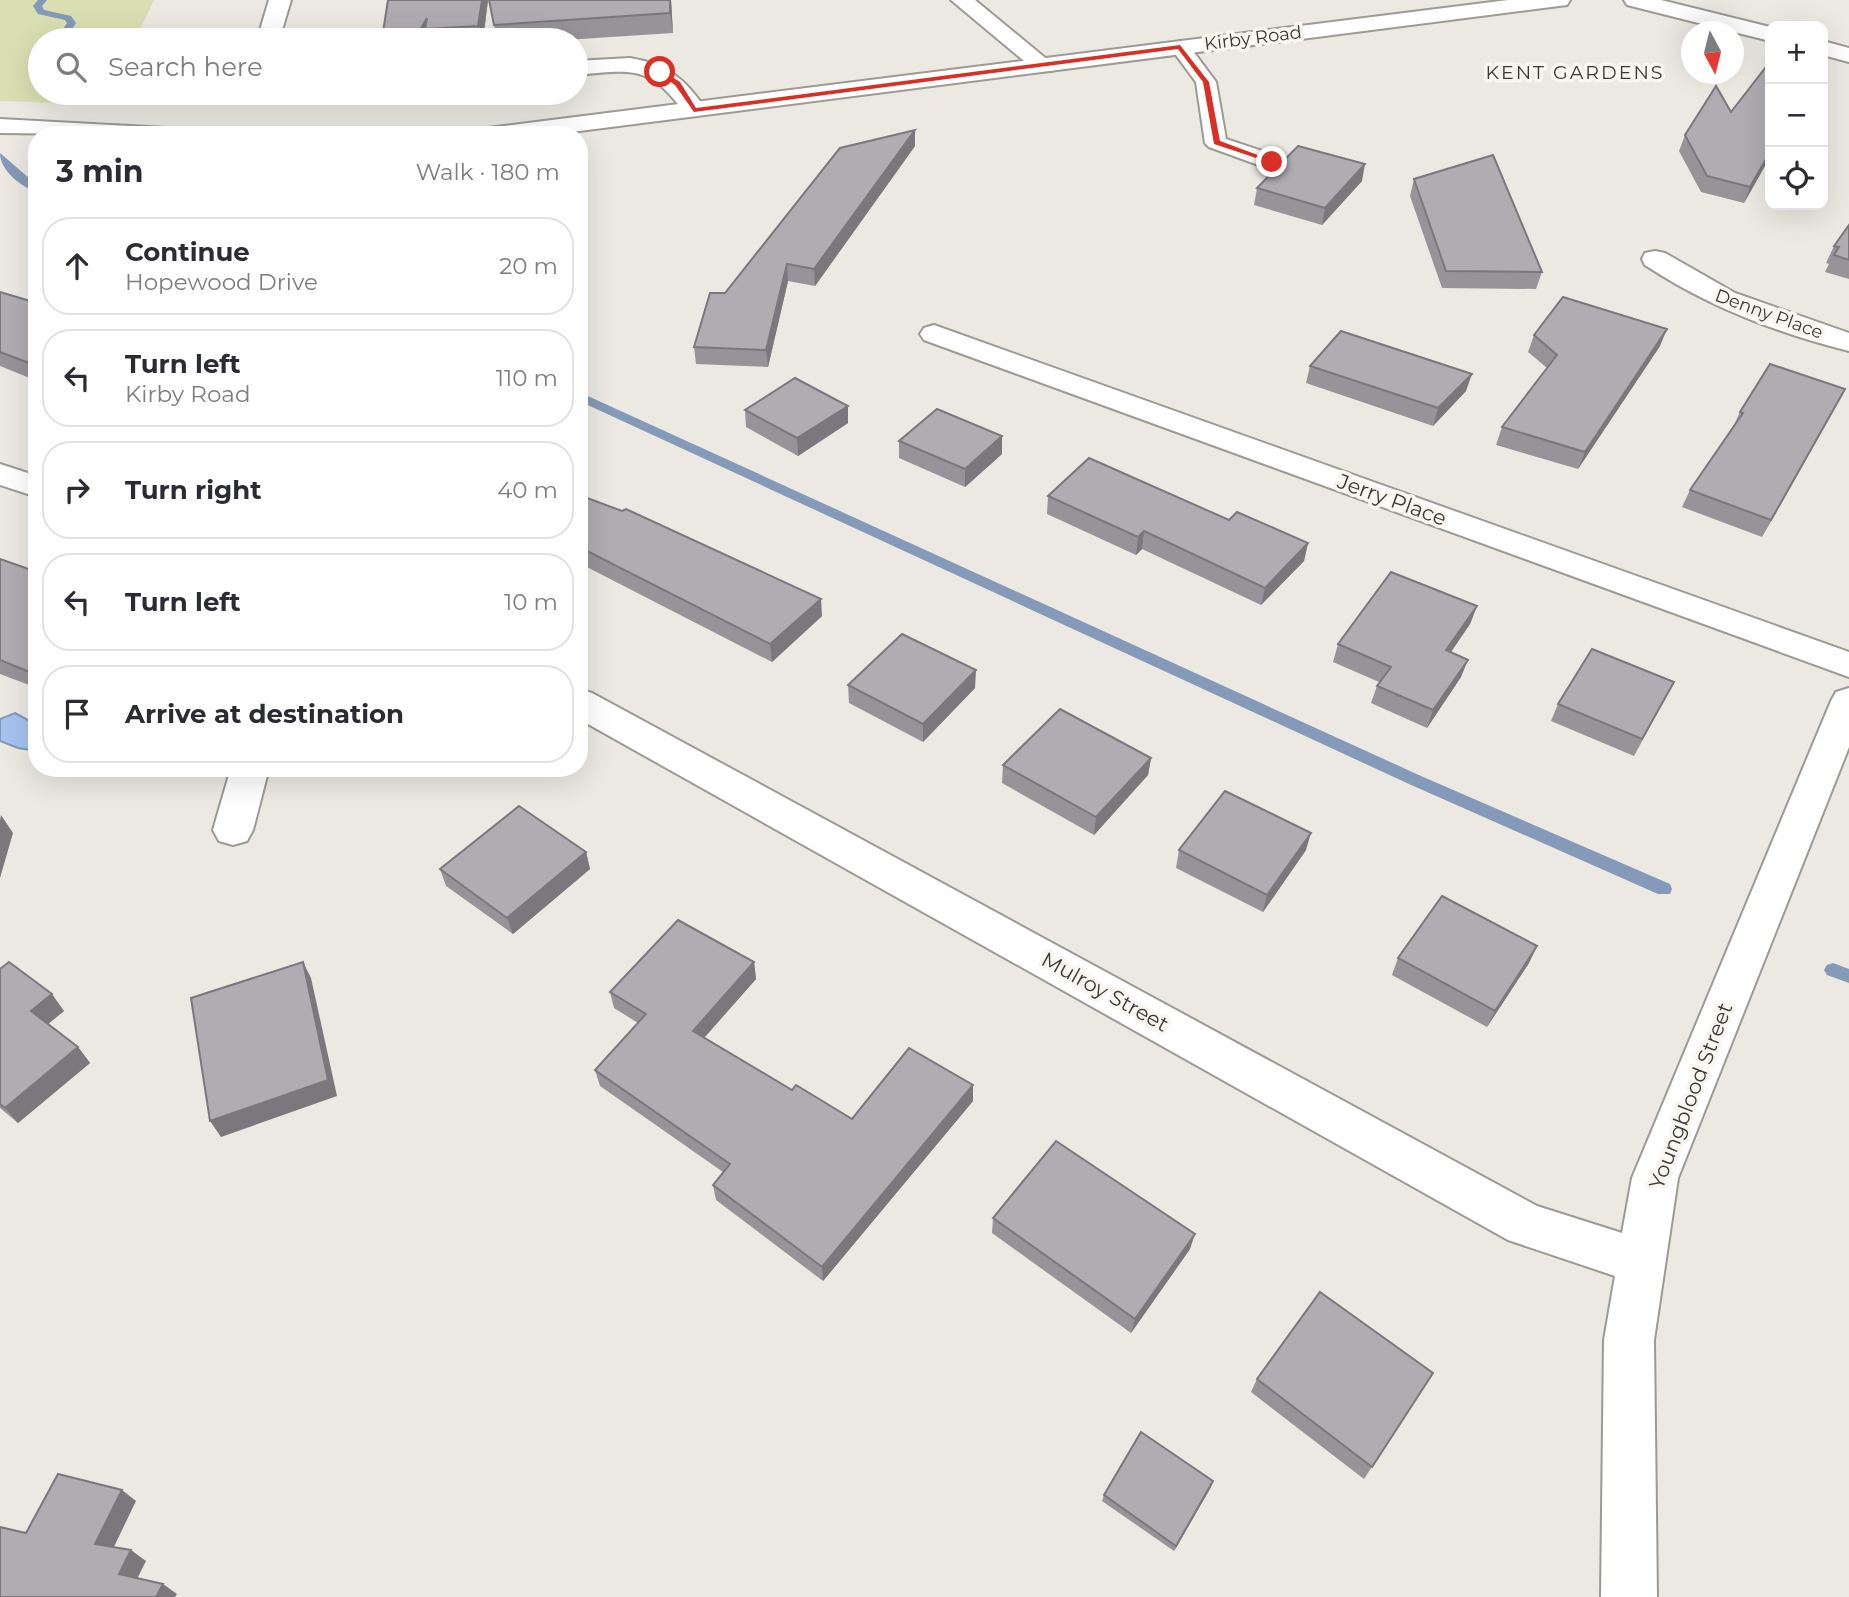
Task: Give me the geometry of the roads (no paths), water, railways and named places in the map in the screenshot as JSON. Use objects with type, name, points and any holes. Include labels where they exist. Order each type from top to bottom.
[{"type":"street","points":[[271,28],[279,0]]},
{"type":"street","points":[[962,0],[1044,65]]},
{"type":"street","name":"Kirby Road","points":[[562,126],[1559,0]]},
{"type":"street","points":[[1635,0],[1765,33]]},
{"type":"street","points":[[1828,49],[1849,55]]},
{"type":"street","points":[[588,67],[618,65],[660,72],[678,84],[694,110]]},
{"type":"street","points":[[0,126],[28,128]]},
{"type":"street","name":"Denny Place","points":[[1655,259],[1720,299],[1759,315],[1849,342]]},
{"type":"street","name":"Jerry Place","points":[[934,334],[1849,665]]},
{"type":"street","points":[[0,474],[28,484]]},
{"type":"street","name":"Youngblood Street","points":[[1629,1597],[1629,1340],[1656,1178],[1849,701]]},
{"type":"street","name":"Mulroy Street","points":[[588,707],[1525,1224],[1640,1262]]},
{"type":"street","points":[[233,830],[248,777]]},
{"type":"lane","points":[[1180,47],[1206,82],[1216,142],[1272,162]]},
{"type":"water","points":[[15,713],[28,720],[28,750],[0,741],[0,719]]},
{"type":"waterway","points":[[43,0],[37,6],[41,12],[68,18],[72,23],[69,28]]},
{"type":"waterway","points":[[0,156],[13,172],[28,183]]},
{"type":"waterway","points":[[588,400],[1415,780],[1664,889]]},
{"type":"waterway","points":[[1833,970],[1849,976]]},
{"type":"district","name":"KENT GARDENS","points":[[1575,72]]}]
